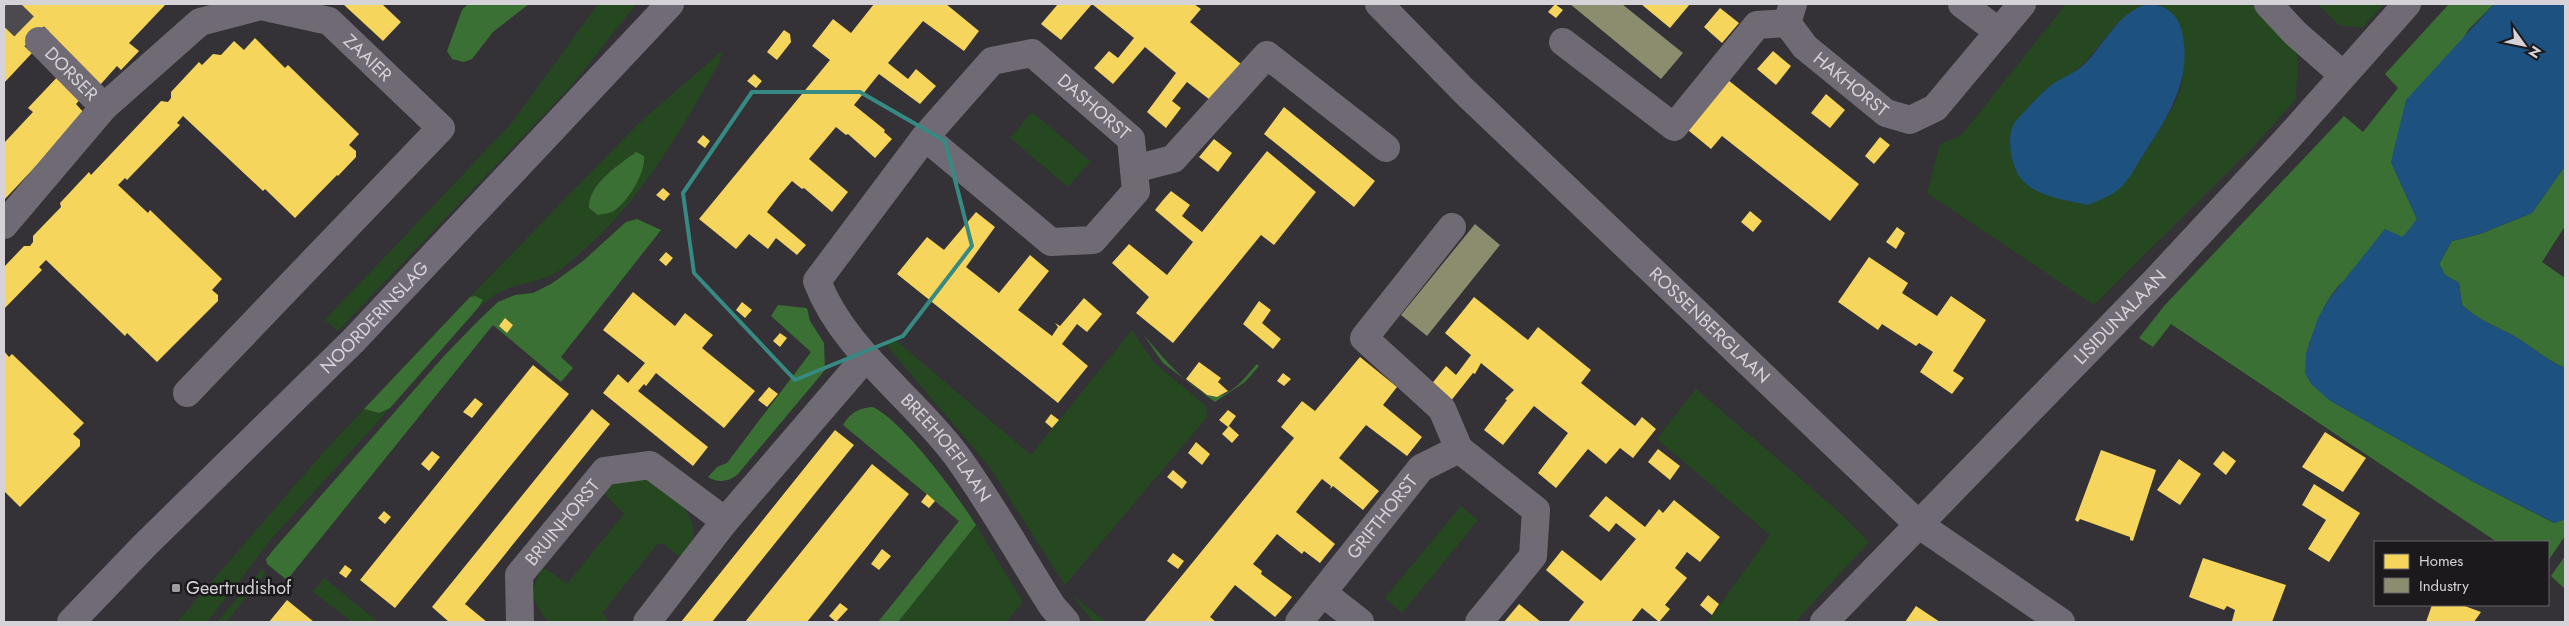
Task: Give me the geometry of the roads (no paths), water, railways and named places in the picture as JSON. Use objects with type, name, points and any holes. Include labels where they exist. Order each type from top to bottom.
[{"type":"main road","name":"NOORDERINSLAG","points":[[71,622],[144,546],[354,340],[670,4]]},
{"type":"street","name":"ROSSENBERGLAAN","points":[[1379,4],[1464,92],[1918,524],[2061,622]]},
{"type":"street","points":[[1962,4],[1998,32]]},
{"type":"street","name":"HAKHORST","points":[[1790,13],[1805,47],[1886,113],[1910,120],[1935,108],[2022,4]]},
{"type":"street","points":[[2268,4],[2296,33],[2343,75]]},
{"type":"street","name":"LISIDUNALAAN","points":[[1824,622],[2157,279],[2407,4]]},
{"type":"street","name":"ZAAIER","points":[[4,225],[104,107],[200,22],[262,6],[329,21],[441,128],[187,394]]},
{"type":"street","points":[[1563,42],[1674,127],[1757,25],[1790,13]]},
{"type":"street","name":"DORSER","points":[[39,41],[104,107]]},
{"type":"street","name":"DASHORST","points":[[817,281],[925,137],[992,61],[1032,53],[1131,139],[1136,191],[1093,240],[1051,242],[925,137]]},
{"type":"street","points":[[1134,169],[1173,159],[1267,55],[1386,148]]},
{"type":"street","points":[[1452,227],[1364,338],[1442,409],[1459,449],[1536,510],[1533,556],[1479,622]]},
{"type":"street","name":"BREEHOEFLAAN","points":[[817,281],[824,301],[866,357],[955,454],[1052,606],[1066,622]]},
{"type":"street","points":[[648,622],[725,521],[866,357]]},
{"type":"street","name":"GRIFTHORST","points":[[1299,622],[1421,468],[1459,449]]},
{"type":"street","name":"BRUINHORST","points":[[520,622],[519,575],[605,471],[650,465],[725,521]]},
{"type":"street","points":[[1323,593],[1360,622]]},
{"type":"water","points":[[2148,4],[2154,4],[2169,10],[2176,18],[2181,28],[2184,62],[2182,78],[2171,108],[2132,173],[2117,191],[2088,205],[2054,198],[2030,187],[2016,171],[2010,149],[2014,123],[2050,86],[2080,68],[2127,15]]},
{"type":"water","points":[[2494,4],[2565,4],[2565,166],[2532,213],[2480,234],[2452,241],[2439,264],[2445,275],[2459,283],[2462,305],[2469,311],[2565,368],[2565,519],[2555,523],[2474,482],[2329,400],[2311,384],[2305,373],[2306,354],[2318,318],[2329,299],[2385,229],[2403,237],[2417,219],[2391,162],[2406,100]]},
{"type":"tunnel","points":[[4,7],[39,41]]},
{"type":"place","name":"Geertrudishof","points":[[176,588]]}]
